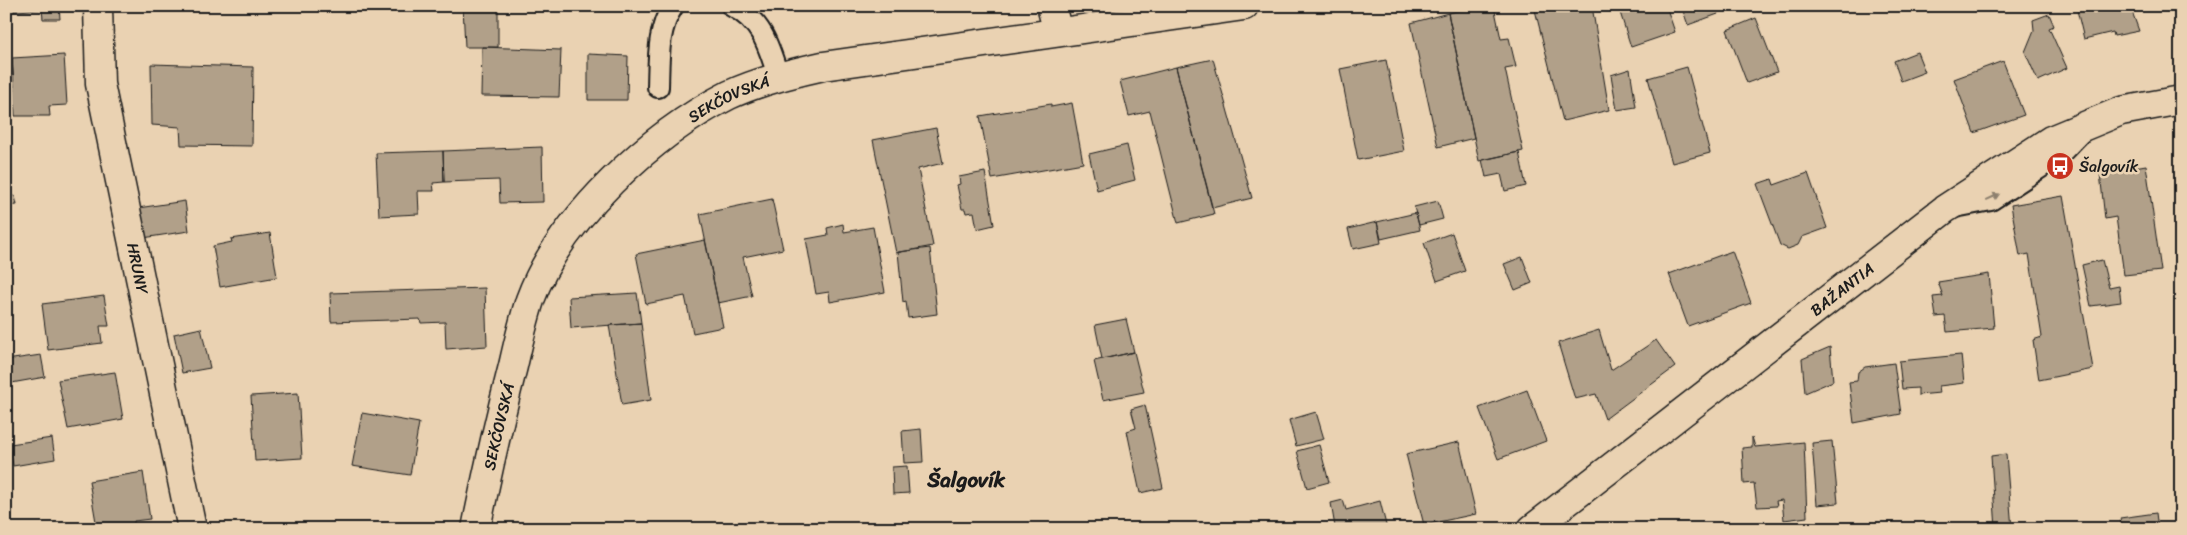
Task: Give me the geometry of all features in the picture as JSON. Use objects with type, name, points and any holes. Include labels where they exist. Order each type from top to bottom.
[{"type":"street","name":"HRUNY","points":[[98,6],[100,84],[192,529]]},
{"type":"street","name":"SEKČOVSKÁ","points":[[476,529],[507,389],[530,301],[543,272],[559,245],[614,180],[672,129],[731,94],[778,76],[1055,19],[1244,6]]},
{"type":"street","name":"BAŽANTIA","points":[[1532,529],[1946,209],[2051,140],[2121,111],[2181,100]]},
{"type":"lane","points":[[658,87],[660,39],[669,13],[674,6]]},
{"type":"lane","points":[[732,6],[754,21],[763,34],[778,76]]},
{"type":"building","points":[[6,6],[59,6],[60,19],[43,19],[42,9],[6,12]]},
{"type":"building","points":[[463,6],[498,6],[498,47],[465,47]]},
{"type":"building","points":[[1480,6],[1494,6],[1501,39],[1509,38],[1516,67],[1505,69],[1523,151],[1479,161],[1448,13]]},
{"type":"building","points":[[1534,6],[1592,6],[1609,110],[1563,121]]},
{"type":"building","points":[[1618,6],[1666,6],[1675,32],[1631,47]]},
{"type":"building","points":[[1687,6],[1724,6],[1716,9],[1718,14],[1688,25],[1683,11],[1688,9]]},
{"type":"building","points":[[2076,6],[2130,6],[2139,31],[2114,36],[2113,32],[2084,39]]},
{"type":"building","points":[[1448,13],[1474,138],[1438,147],[1411,23]]},
{"type":"building","points":[[2049,14],[2054,26],[2049,28],[2067,68],[2038,81],[2025,52],[2034,30],[2033,20]]},
{"type":"building","points":[[1756,18],[1777,72],[1747,83],[1727,30]]},
{"type":"building","points":[[482,47],[561,50],[559,97],[481,96]]},
{"type":"building","points":[[1917,52],[1925,72],[1901,81],[1894,61]]},
{"type":"building","points":[[588,54],[628,56],[627,100],[588,100]]},
{"type":"building","points":[[64,55],[67,105],[49,106],[50,116],[15,116],[12,58]]},
{"type":"building","points":[[6,58],[12,58],[14,87],[6,87]]},
{"type":"building","points":[[1213,59],[1252,198],[1212,208],[1176,67]]},
{"type":"building","points":[[1386,60],[1404,151],[1358,160],[1340,69]]},
{"type":"building","points":[[2003,61],[2024,115],[1974,133],[1954,79]]},
{"type":"building","points":[[151,64],[253,67],[252,146],[181,145],[180,127],[152,125]]},
{"type":"building","points":[[1176,67],[1214,214],[1178,223],[1150,111],[1129,116],[1120,81]]},
{"type":"building","points":[[1687,67],[1710,153],[1672,163],[1648,78]]},
{"type":"building","points":[[1630,69],[1636,107],[1617,110],[1611,75]]},
{"type":"building","points":[[1072,103],[1083,163],[992,179],[980,116],[1051,104],[1051,107]]},
{"type":"building","points":[[936,128],[943,163],[918,169],[933,246],[896,253],[873,140]]},
{"type":"building","points":[[1127,145],[1135,180],[1097,190],[1089,154]]},
{"type":"building","points":[[542,147],[543,202],[500,203],[499,180],[444,182],[443,151]]},
{"type":"building","points":[[443,151],[444,182],[433,183],[434,191],[418,191],[419,214],[379,216],[376,153]]},
{"type":"building","points":[[1519,152],[1526,186],[1505,191],[1501,174],[1486,177],[1482,160]]},
{"type":"building","points":[[2146,165],[2161,271],[2124,275],[2116,217],[2105,219],[2100,173]]},
{"type":"building","points":[[985,172],[994,225],[977,229],[974,212],[966,213],[965,209],[962,209],[957,185],[960,184],[959,177]]},
{"type":"building","points":[[1808,173],[1827,228],[1802,237],[1798,245],[1788,249],[1780,245],[1757,184],[1772,179],[1774,185]]},
{"type":"building","points":[[7,174],[10,196],[15,196],[17,205],[6,206]]},
{"type":"building","points":[[2063,196],[2093,369],[2039,380],[2033,340],[2042,337],[2029,254],[2020,256],[2011,205]]},
{"type":"building","points":[[772,199],[783,249],[743,257],[752,296],[718,303],[700,214]]},
{"type":"building","points":[[185,201],[189,231],[143,238],[138,208]]},
{"type":"building","points":[[1438,201],[1443,219],[1419,225],[1414,207]]},
{"type":"building","points":[[1416,213],[1420,230],[1381,239],[1377,222]]},
{"type":"building","points":[[1377,222],[1381,243],[1353,249],[1348,229]]},
{"type":"building","points":[[843,224],[844,232],[873,227],[885,292],[830,302],[829,292],[816,294],[806,239],[828,235],[827,228]]},
{"type":"building","points":[[270,233],[277,277],[220,287],[213,246],[232,242],[231,239]]},
{"type":"building","points":[[1452,233],[1465,271],[1437,281],[1424,243]]},
{"type":"building","points":[[705,240],[723,327],[693,333],[685,296],[646,304],[636,254]]},
{"type":"building","points":[[930,248],[937,314],[908,318],[906,301],[903,302],[898,252]]},
{"type":"building","points":[[1732,251],[1751,303],[1688,326],[1669,274]]},
{"type":"building","points":[[1522,257],[1532,283],[1515,290],[1504,264]]},
{"type":"building","points":[[2102,260],[2109,288],[2119,286],[2121,302],[2091,306],[2082,265]]},
{"type":"building","points":[[1989,274],[1994,328],[1947,332],[1945,316],[1936,317],[1933,297],[1943,296],[1938,282]]},
{"type":"building","points":[[485,288],[487,346],[446,349],[445,322],[421,323],[420,319],[331,322],[330,293]]},
{"type":"building","points":[[637,293],[641,323],[571,328],[569,297]]},
{"type":"building","points":[[104,296],[109,326],[100,326],[102,343],[48,350],[42,304]]},
{"type":"building","points":[[1126,319],[1134,352],[1102,359],[1095,325]]},
{"type":"building","points":[[641,323],[651,400],[622,405],[609,325]]},
{"type":"building","points":[[201,328],[210,368],[182,373],[174,334]]},
{"type":"building","points":[[1599,330],[1611,370],[1656,340],[1675,367],[1605,419],[1596,394],[1575,399],[1558,343]]},
{"type":"building","points":[[1830,347],[1833,381],[1805,393],[1802,359]]},
{"type":"building","points":[[1134,352],[1144,392],[1103,400],[1094,361]]},
{"type":"building","points":[[41,355],[45,377],[6,384],[6,360]]},
{"type":"building","points":[[1961,355],[1964,383],[1939,386],[1940,393],[1918,395],[1918,388],[1902,389],[1899,361]]},
{"type":"building","points":[[1894,363],[1901,414],[1854,423],[1849,382],[1857,381],[1858,372],[1865,367]]},
{"type":"building","points":[[115,372],[123,419],[68,429],[58,380]]},
{"type":"building","points":[[1527,390],[1546,441],[1498,459],[1479,408]]},
{"type":"building","points":[[298,393],[302,458],[255,461],[251,396]]},
{"type":"building","points":[[1145,405],[1163,488],[1140,493],[1127,431],[1136,428],[1131,409]]},
{"type":"building","points":[[1316,412],[1324,439],[1296,446],[1289,420]]},
{"type":"building","points":[[362,413],[419,423],[410,475],[352,466]]},
{"type":"building","points":[[921,429],[923,462],[904,463],[902,431]]},
{"type":"building","points":[[1752,437],[1755,447],[1804,442],[1807,517],[1784,520],[1782,500],[1776,501],[1777,506],[1757,507],[1754,483],[1744,484],[1742,448],[1752,447]]},
{"type":"building","points":[[52,438],[55,459],[13,466],[10,444]]},
{"type":"building","points":[[1832,441],[1838,503],[1817,505],[1812,443]]},
{"type":"building","points":[[1459,442],[1476,514],[1424,525],[1406,454]]},
{"type":"building","points":[[1319,445],[1329,482],[1307,488],[1297,451]]},
{"type":"building","points":[[2006,454],[2012,529],[1996,529],[1991,456]]},
{"type":"building","points":[[907,466],[909,493],[893,494],[892,467]]},
{"type":"building","points":[[143,472],[150,519],[134,521],[134,529],[72,529],[72,526],[96,522],[89,481]]},
{"type":"building","points":[[1343,500],[1346,510],[1380,501],[1387,529],[1329,529],[1335,527],[1331,503]]},
{"type":"building","points":[[2156,513],[2158,529],[2122,529],[2120,518]]},
{"type":"place","name":"Šalgovík","points":[[2060,166]]},
{"type":"district","name":"Šalgovík","points":[[966,480]]}]
